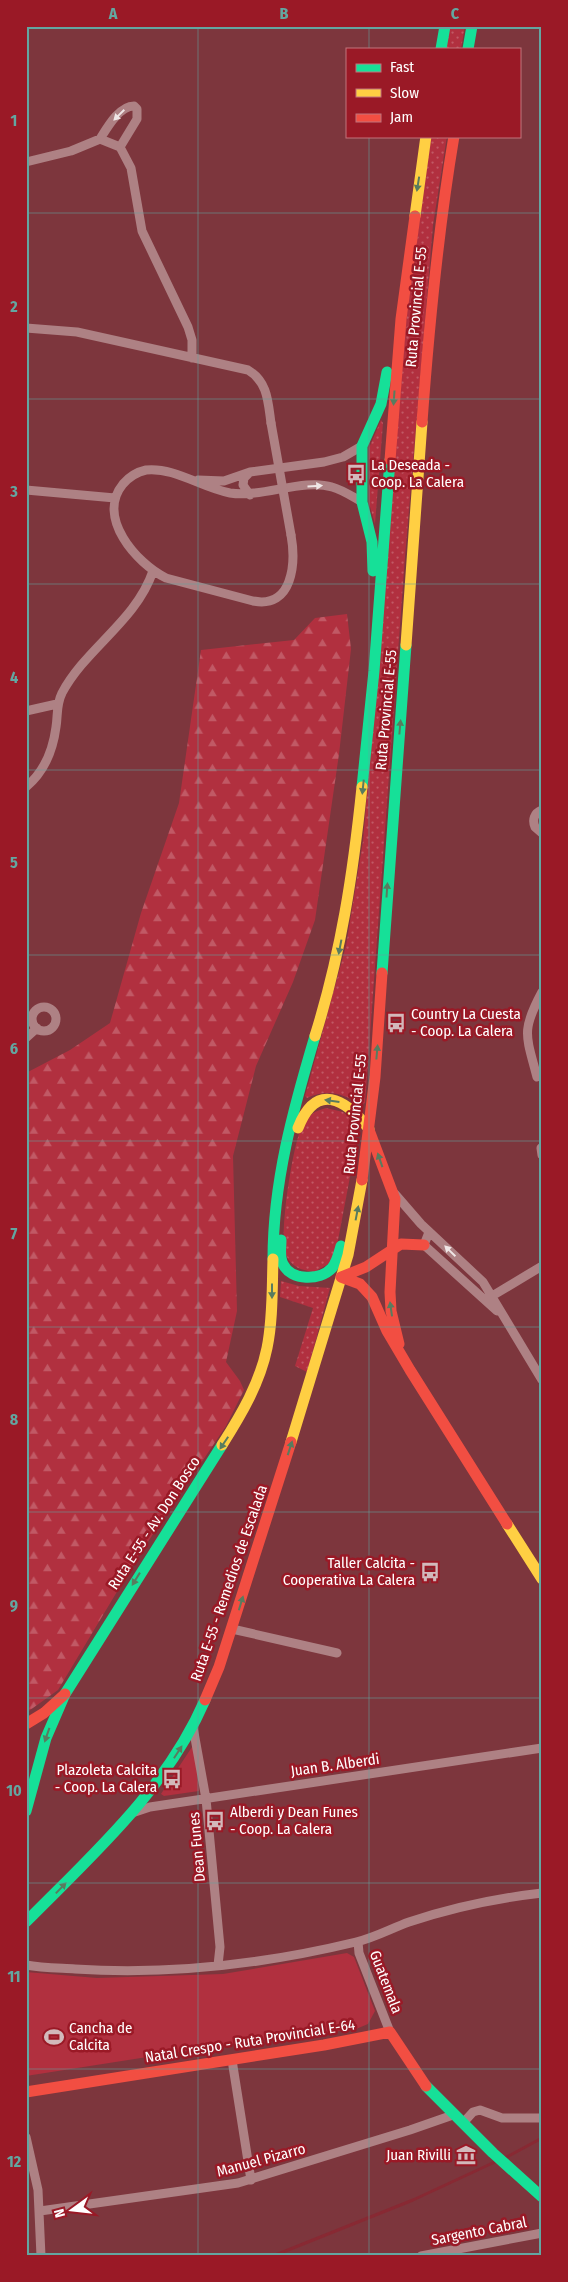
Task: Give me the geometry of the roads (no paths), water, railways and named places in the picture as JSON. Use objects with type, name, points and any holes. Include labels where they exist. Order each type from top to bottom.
[{"type":"main road","points":[[441,48],[445,26]]},
{"type":"main road","points":[[468,48],[472,26]]},
{"type":"main road","name":"Ruta Provincial E-55","points":[[272,1242],[282,1158],[298,1092],[338,954],[352,880],[367,746],[394,397],[411,231],[426,138]]},
{"type":"main road","name":"Ruta Provincial E-55","points":[[340,1281],[353,1231],[369,1130],[378,1036],[432,290],[440,218],[454,138]]},
{"type":"main road","points":[[367,746],[364,689],[374,553],[362,502],[362,446],[381,404],[396,275],[411,231]]},
{"type":"main road","points":[[282,1158],[294,1143],[304,1110],[318,1101],[332,1100],[345,1104],[356,1112],[369,1130],[391,1189],[396,1209],[390,1278],[390,1302],[402,1356]]},
{"type":"main road","points":[[273,1221],[281,1236],[281,1256],[285,1267],[296,1274],[309,1278],[340,1281],[353,1280],[368,1290],[387,1331],[402,1356],[542,1579]]},
{"type":"main road","points":[[309,1278],[324,1273],[333,1266],[341,1244],[353,1231]]},
{"type":"main road","name":"Ruta E-55 - Av. Don Bosco","points":[[26,1811],[46,1738],[65,1694],[230,1434],[255,1386],[267,1348],[270,1326],[272,1242]]},
{"type":"main road","points":[[340,1281],[406,1243],[424,1245]]},
{"type":"main road","name":"Ruta E-55 - Remedios de Escalada","points":[[26,1922],[133,1813],[161,1778],[193,1726],[219,1667],[232,1629],[317,1362],[340,1281]]},
{"type":"main road","points":[[26,1724],[44,1713],[65,1694]]},
{"type":"main road","points":[[390,2032],[420,2081],[453,2115],[542,2197]]},
{"type":"main road","name":"Natal Crespo - Ruta Provincial E-64","points":[[26,2092],[232,2060],[390,2032]]},
{"type":"street","points":[[26,162],[70,150],[100,139],[119,114],[130,106],[134,106],[137,109],[137,119],[120,147]]},
{"type":"street","points":[[100,139],[120,147],[131,168],[142,232],[188,327],[192,340],[192,358]]},
{"type":"street","points":[[26,328],[77,332],[236,366],[256,375],[267,393],[271,423],[291,535],[294,556],[292,578],[280,594],[268,601],[253,601],[166,578],[153,571],[122,535],[116,523],[115,498],[127,480],[144,470],[172,473],[228,493],[250,495],[322,485],[339,490],[362,502]]},
{"type":"street","points":[[188,480],[224,481],[250,472],[337,459],[362,446]]},
{"type":"street","points":[[250,472],[244,478],[243,485],[250,495]]},
{"type":"street","points":[[26,490],[115,498]]},
{"type":"street","points":[[26,788],[40,773],[49,755],[56,731],[57,704],[69,682],[85,660],[124,620],[144,595],[153,571]]},
{"type":"street","points":[[26,711],[57,704]]},
{"type":"street","points":[[542,810],[537,813],[534,820],[535,827],[542,833]]},
{"type":"street","points":[[537,1077],[526,1034],[527,1023],[542,992]]},
{"type":"street","points":[[26,1038],[36,1028]]},
{"type":"street","points":[[391,1189],[429,1232],[483,1282],[501,1314],[538,1367],[542,1380]]},
{"type":"street","points":[[429,1232],[424,1245],[501,1314]]},
{"type":"street","points":[[492,1296],[542,1266]]},
{"type":"street","points":[[232,1629],[337,1653]]},
{"type":"street","name":"Dean Funes","points":[[193,1726],[206,1799],[220,1947],[218,1966]]},
{"type":"street","name":"Juan B. Alberdi","points":[[133,1813],[150,1807],[306,1782],[542,1748]]},
{"type":"street","points":[[26,1965],[107,1970],[218,1966],[311,1952],[358,1942],[410,1922],[466,1907],[542,1893]]},
{"type":"street","name":"Guatemala","points":[[358,1942],[359,1953],[390,2032]]},
{"type":"street","points":[[232,2060],[251,2180]]},
{"type":"street","points":[[463,2123],[473,2112],[480,2110],[502,2118],[542,2118]]},
{"type":"street","name":"Manuel Pizarro","points":[[40,2211],[251,2180],[453,2115]]},
{"type":"street","points":[[26,2137],[36,2174],[40,2211],[41,2256]]},
{"type":"street","name":"Sargento Cabral","points":[[421,2256],[542,2233]]},
{"type":"waterway","points":[[505,2158],[542,2138]]},
{"type":"waterway","points":[[273,2256],[413,2200],[497,2161]]},
{"type":"place","name":"La Deseada - Coop. La Calera","points":[[356,474]]},
{"type":"place","name":"Country La Cuesta - Coop. La Calera","points":[[396,1023]]},
{"type":"place","name":"Taller Calcita - Cooperativa La Calera","points":[[430,1572]]},
{"type":"place","name":"Plazoleta Calcita - Coop. La Calera","points":[[172,1779]]},
{"type":"place","name":"Alberdi y Dean Funes - Coop. La Calera","points":[[215,1821]]},
{"type":"place","name":"Cancha de Calcita","points":[[54,2037]]},
{"type":"place","name":"Juan Rivilli","points":[[466,2155]]}]
